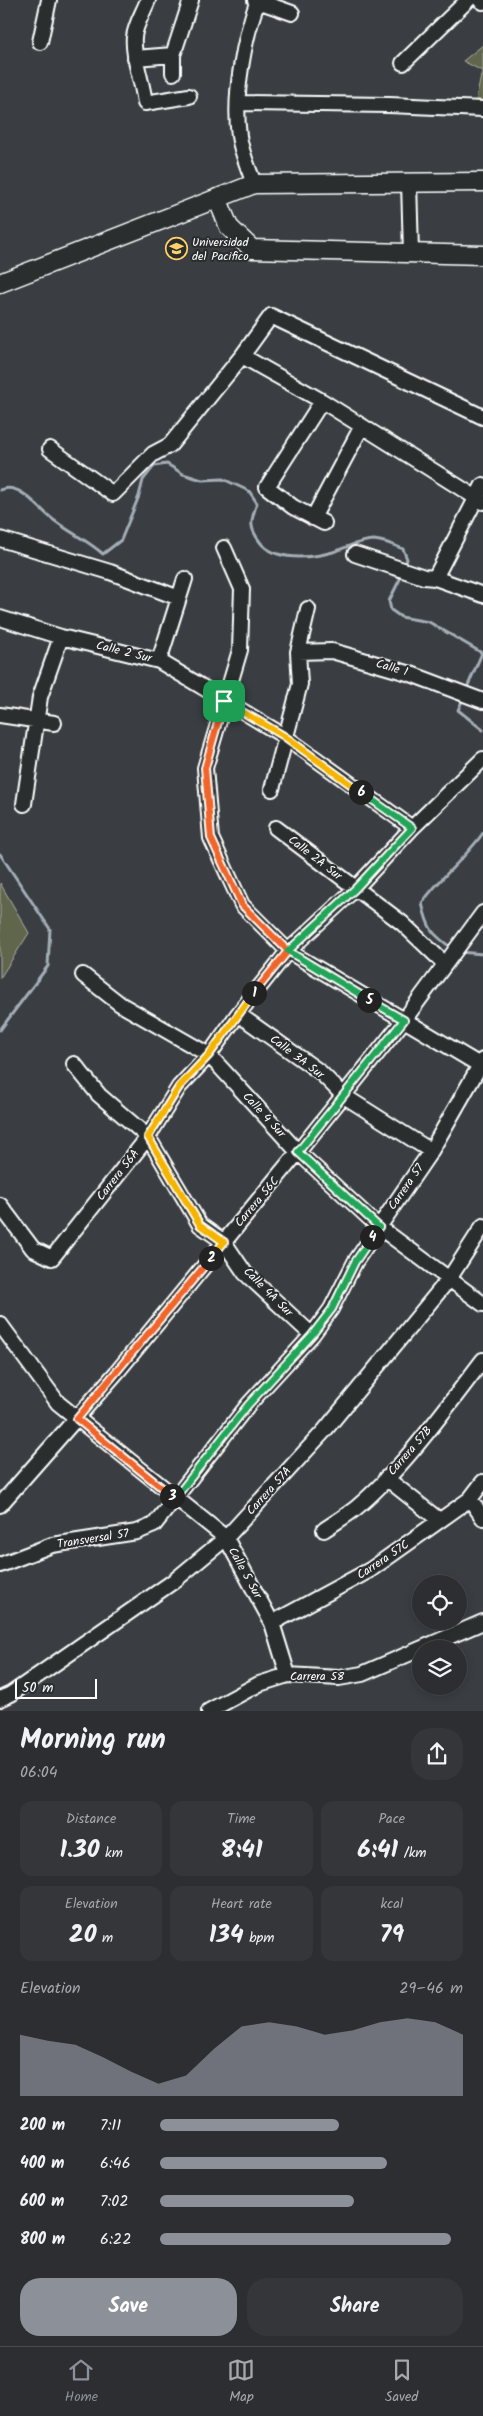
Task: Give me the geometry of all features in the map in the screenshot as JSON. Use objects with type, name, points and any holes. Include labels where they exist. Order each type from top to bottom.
[{"type":"main road","points":[[0,283],[254,184],[483,182]]},
{"type":"main road","points":[[217,198],[229,227],[252,249],[483,254]]},
{"type":"street","points":[[40,42],[50,0]]},
{"type":"street","points":[[148,0],[134,36],[135,58],[142,80],[146,103],[189,96]]},
{"type":"street","points":[[173,74],[173,55],[191,0]]},
{"type":"street","points":[[254,184],[239,137],[239,103],[249,26],[257,0],[292,13]]},
{"type":"street","points":[[403,63],[468,0]]},
{"type":"street","points":[[135,58],[173,55]]},
{"type":"street","points":[[239,103],[389,105],[483,109]]},
{"type":"street","points":[[410,182],[410,253]]},
{"type":"street","points":[[50,449],[113,494],[152,454],[170,445],[242,356],[271,316],[483,417]]},
{"type":"street","points":[[242,356],[322,401],[479,500]]},
{"type":"street","points":[[322,401],[267,487],[318,521],[362,426]]},
{"type":"street","points":[[435,578],[479,500],[483,486]]},
{"type":"street","points":[[0,539],[110,572],[179,598]]},
{"type":"street","points":[[224,548],[242,589],[240,650],[205,768],[211,838],[242,905],[288,951],[482,1064]]},
{"type":"street","points":[[355,554],[413,574],[435,578],[483,595]]},
{"type":"street","points":[[159,661],[185,579]]},
{"type":"street","points":[[272,789],[284,736],[300,684],[298,652],[308,609]]},
{"type":"street","name":"Calle 2 Sur","points":[[0,618],[60,637],[159,661],[284,736],[412,828]]},
{"type":"street","points":[[24,804],[40,697],[60,637]]},
{"type":"street","name":"Calle 1","points":[[298,652],[332,651],[412,674],[483,701]]},
{"type":"street","points":[[0,715],[54,723]]},
{"type":"street","name":"Carrera 56A","points":[[0,1205],[33,1249],[52,1258],[148,1137],[179,1087],[209,1055],[238,1014],[288,951],[355,889],[412,828],[483,759]]},
{"type":"street","name":"Calle 2A Sur","points":[[276,828],[402,923],[445,964]]},
{"type":"street","name":"Carrera 56C","points":[[0,1505],[77,1419],[344,1096],[404,1020],[483,912]]},
{"type":"street","name":"Calle 4 Sur","points":[[83,975],[120,1004],[209,1055],[298,1152],[379,1227],[483,1304]]},
{"type":"street","name":"Calle 3A Sur","points":[[238,1014],[320,1072],[344,1096],[431,1151]]},
{"type":"street","name":"Calle 4A Sur","points":[[74,1064],[99,1094],[148,1137],[200,1225],[224,1242],[243,1267],[245,1273],[312,1335]]},
{"type":"street","name":"Carrera 57","points":[[175,1498],[248,1405],[312,1335],[332,1309],[355,1262],[431,1151],[482,1064]]},
{"type":"street","name":"Carrera 57A","points":[[0,1699],[11,1694],[174,1581],[226,1538],[325,1430],[449,1279],[483,1226]]},
{"type":"street","name":"Calle 5 Sur","points":[[0,1324],[58,1403],[226,1538],[272,1623],[288,1675]]},
{"type":"street","name":"Carrera 57B","points":[[324,1530],[356,1508],[386,1478],[436,1422],[483,1360]]},
{"type":"street","points":[[386,1478],[439,1520]]},
{"type":"street","name":"Carrera 57C","points":[[272,1623],[370,1570],[470,1499],[483,1482]]},
{"type":"street","name":"Transversal 57","points":[[0,1564],[52,1545],[137,1532],[154,1525],[175,1498]]},
{"type":"street","points":[[470,1499],[483,1518]]},
{"type":"street","name":"Carrera 58","points":[[209,1711],[259,1684],[288,1675],[339,1678],[362,1674],[483,1622]]},
{"type":"green space","points":[[483,45],[483,100],[476,100],[482,71],[463,61]]},
{"type":"green space","points":[[0,883],[29,933],[0,978]]},
{"type":"waterway","points":[[0,490],[8,488],[23,493],[55,521],[103,554],[121,540],[139,496],[143,480],[154,466],[167,464],[183,474],[202,480],[223,479],[249,491],[257,503],[252,519],[254,532],[260,542],[275,553],[294,557],[314,556],[333,552],[364,541],[374,540],[403,549],[407,559],[405,566]]},
{"type":"waterway","points":[[402,575],[389,601],[391,610],[401,617],[429,622],[482,653],[466,690]]},
{"type":"waterway","points":[[463,699],[458,710],[483,730]]},
{"type":"waterway","points":[[453,949],[432,930],[426,919],[422,903],[483,833]]},
{"type":"waterway","points":[[0,854],[50,929],[48,966],[0,1030]]},
{"type":"waterway","points":[[459,952],[483,954]]},
{"type":"place","name":"Universidad del Pacifico","points":[[176,249]]},
{"type":"route","points":[[224,701],[205,768],[211,838],[242,905],[288,951],[238,1014],[209,1055],[179,1087],[148,1137],[200,1225],[224,1242],[77,1419],[175,1498],[248,1405],[312,1335],[332,1309],[355,1262],[379,1227],[298,1152],[404,1020],[288,951],[355,889],[412,828],[284,736],[224,701]]}]
